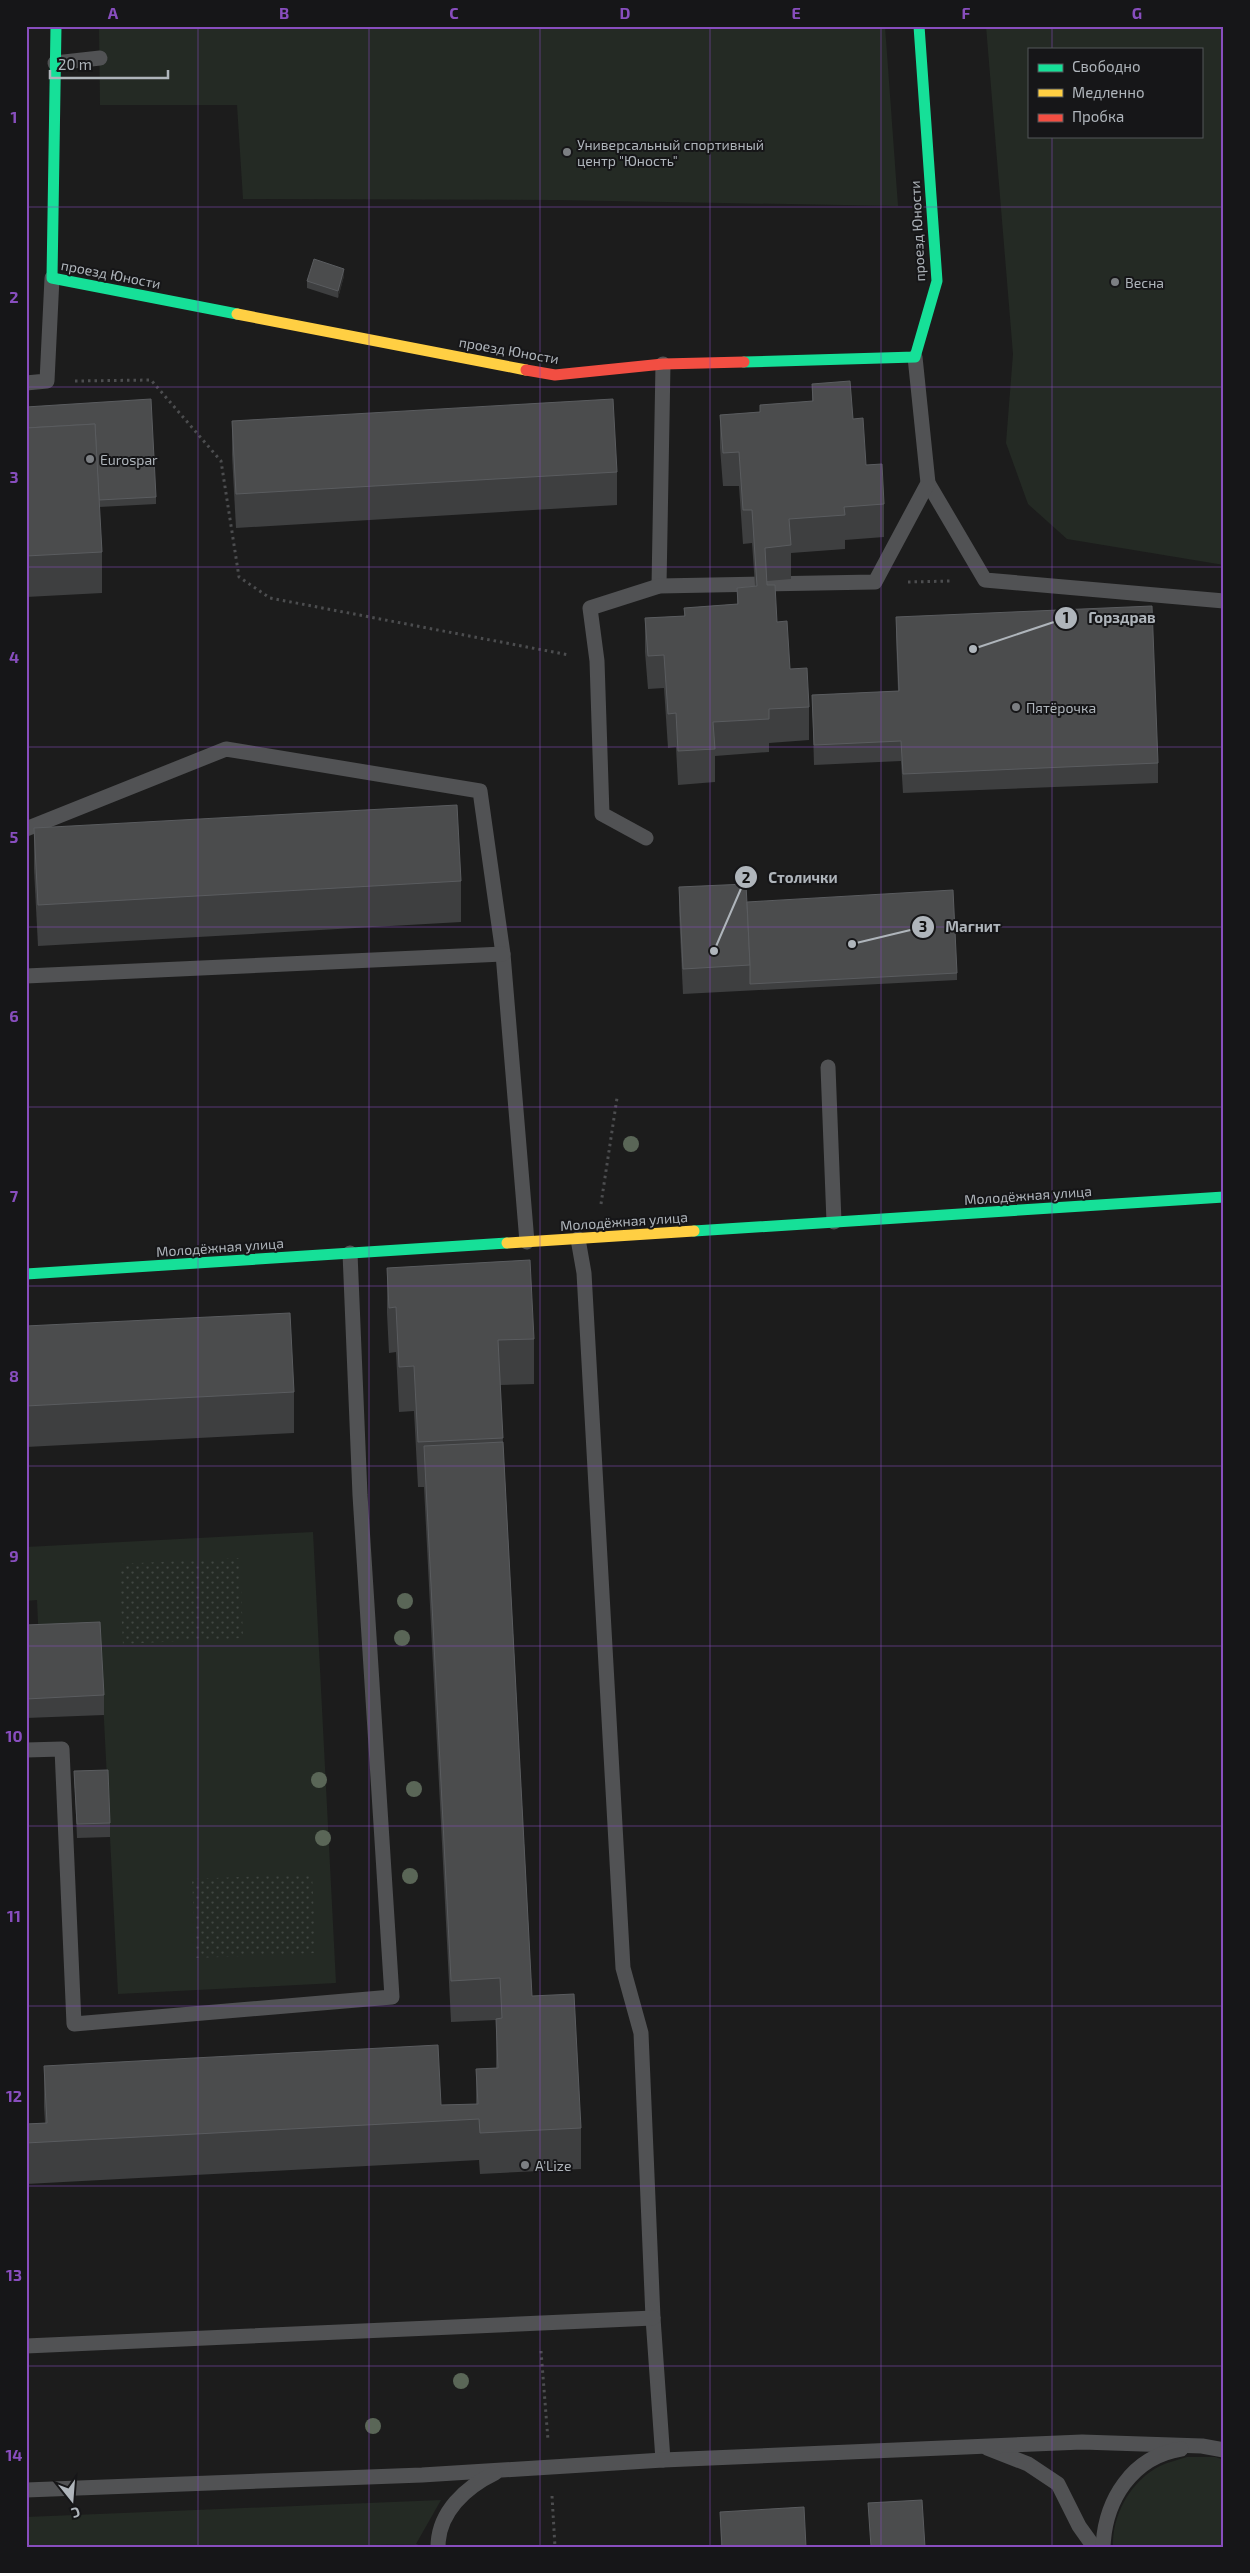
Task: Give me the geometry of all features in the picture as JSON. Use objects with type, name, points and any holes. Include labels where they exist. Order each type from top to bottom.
[{"type":"street","name":"проезд Юности","points":[[56,26],[52,278],[555,375],[663,364],[915,357],[937,281],[919,26]]},
{"type":"street","name":"Молодёжная улица","points":[[26,1274],[1224,1198]]},
{"type":"lane","points":[[55,63],[100,58]]},
{"type":"lane","points":[[26,383],[47,381],[52,278]]},
{"type":"lane","points":[[915,357],[928,483],[985,580],[1224,600]]},
{"type":"lane","points":[[659,586],[663,364]]},
{"type":"lane","points":[[646,838],[602,814],[597,660],[590,608],[659,586],[875,582],[928,483]]},
{"type":"lane","points":[[26,829],[226,749],[480,791],[503,954],[527,1242]]},
{"type":"lane","points":[[26,976],[503,954]]},
{"type":"lane","points":[[828,1068],[834,1222]]},
{"type":"lane","points":[[578,1239],[584,1274],[623,1968],[641,2034],[653,2318],[663,2460]]},
{"type":"lane","points":[[26,1750],[62,1749],[74,2024],[392,1997],[360,1495],[350,1253]]},
{"type":"lane","points":[[26,2346],[653,2318]]},
{"type":"lane","points":[[26,2490],[501,2470],[663,2460],[981,2445],[1082,2442],[1202,2446],[1224,2450]]},
{"type":"lane","points":[[981,2445],[1028,2464],[1058,2484],[1079,2526],[1094,2547]]},
{"type":"lane","points":[[1103,2547],[1104,2525],[1116,2493],[1139,2468],[1169,2451],[1202,2446]]},
{"type":"lane","points":[[438,2547],[443,2522],[452,2506],[477,2481],[501,2470]]},
{"type":"path","points":[[47,381],[151,380],[221,462],[239,577],[270,598],[597,660]]},
{"type":"path","points":[[875,582],[985,580]]},
{"type":"path","points":[[597,1238],[617,1098]]},
{"type":"path","points":[[538,2323],[551,2467],[555,2547]]},
{"type":"shaded area","name":"Универсальный спортивный центр \"Юность\"","points":[[99,26],[885,26],[898,206],[555,200],[243,199],[237,105],[100,105]]},
{"type":"shaded area","name":"Весна","points":[[986,26],[1224,26],[1224,565],[1067,539],[1028,504],[1006,443],[1013,354]]},
{"type":"shaded area","points":[[313,1532],[336,1983],[118,1994],[100,1642],[39,1645],[37,1600],[26,1601],[26,1547]]},
{"type":"shaded area","points":[[240,1558],[243,1638],[123,1644],[119,1564]]},
{"type":"shaded area","points":[[312,1874],[316,1953],[196,1958],[192,1879]]},
{"type":"shaded area","points":[[1187,2457],[1215,2457],[1224,2460],[1224,2547],[1113,2547],[1116,2523],[1120,2511],[1125,2500],[1140,2480],[1160,2466]]},
{"type":"shaded area","points":[[441,2500],[416,2544],[297,2547],[26,2547],[26,2517]]},
{"type":"shaded area","points":[[416,2544],[425,2547],[297,2547]]},
{"type":"building","points":[[314,259],[344,269],[338,291],[307,281]]},
{"type":"building","points":[[850,381],[853,419],[863,418],[866,465],[882,464],[884,504],[844,507],[845,515],[789,519],[791,545],[765,548],[767,585],[775,585],[777,622],[787,621],[790,669],[807,668],[809,707],[769,709],[769,719],[713,722],[715,749],[678,751],[676,713],[668,714],[664,655],[648,656],[645,618],[685,616],[684,608],[738,604],[737,588],[757,586],[752,510],[743,510],[739,452],[723,453],[720,415],[760,412],[760,405],[813,401],[812,384]]},
{"type":"building","points":[[151,399],[156,497],[99,500],[95,424],[26,428],[26,407]]},
{"type":"building","points":[[613,399],[617,472],[236,494],[232,421]]},
{"type":"building","points":[[95,424],[102,552],[26,556],[26,428]]},
{"type":"building","points":[[1152,606],[1158,763],[903,774],[901,741],[814,745],[812,695],[899,691],[896,617]]},
{"type":"building","points":[[457,805],[461,881],[38,905],[34,828]]},
{"type":"building","points":[[746,884],[750,965],[683,969],[679,887]]},
{"type":"building","points":[[953,890],[957,973],[750,984],[747,902]]},
{"type":"building","points":[[530,1260],[534,1339],[498,1340],[503,1438],[418,1442],[414,1366],[399,1367],[396,1307],[389,1308],[387,1268]]},
{"type":"building","points":[[290,1313],[294,1392],[26,1406],[26,1326]]},
{"type":"building","points":[[503,1442],[532,1996],[574,1994],[581,2128],[480,2133],[479,2119],[26,2143],[26,2124],[47,2123],[44,2066],[438,2045],[441,2105],[478,2104],[476,2069],[498,2068],[496,2019],[502,2018],[500,1978],[451,1981],[424,1446]]},
{"type":"building","points":[[100,1622],[104,1695],[26,1699],[26,1625]]},
{"type":"building","points":[[108,1770],[110,1823],[77,1824],[74,1771]]},
{"type":"building","points":[[922,2500],[925,2547],[871,2547],[868,2503]]},
{"type":"building","points":[[804,2507],[806,2547],[722,2547],[720,2512]]},
{"type":"traffic: fast","points":[[56,26],[52,278],[237,314]]},
{"type":"traffic: fast","points":[[744,362],[915,357],[937,281],[919,26]]},
{"type":"traffic: fast","points":[[694,1231],[1224,1197]]},
{"type":"traffic: fast","points":[[26,1274],[507,1243]]},
{"type":"traffic: slow","points":[[237,314],[526,370]]},
{"type":"traffic: slow","points":[[507,1243],[694,1231]]},
{"type":"traffic: jam","points":[[526,370],[555,375],[663,364],[744,362]]},
{"type":"place","name":"Универсальный спортивный центр \"Юность\"","points":[[567,152]]},
{"type":"place","name":"Весна","points":[[1115,282]]},
{"type":"place","name":"Eurospar","points":[[90,459]]},
{"type":"place","name":"Горздрав","points":[[973,649]]},
{"type":"place","name":"Пятёрочка","points":[[1016,707]]},
{"type":"place","name":"Магнит","points":[[852,944]]},
{"type":"place","name":"Столички","points":[[714,951]]},
{"type":"place","name":"A'Lize","points":[[525,2165]]}]
